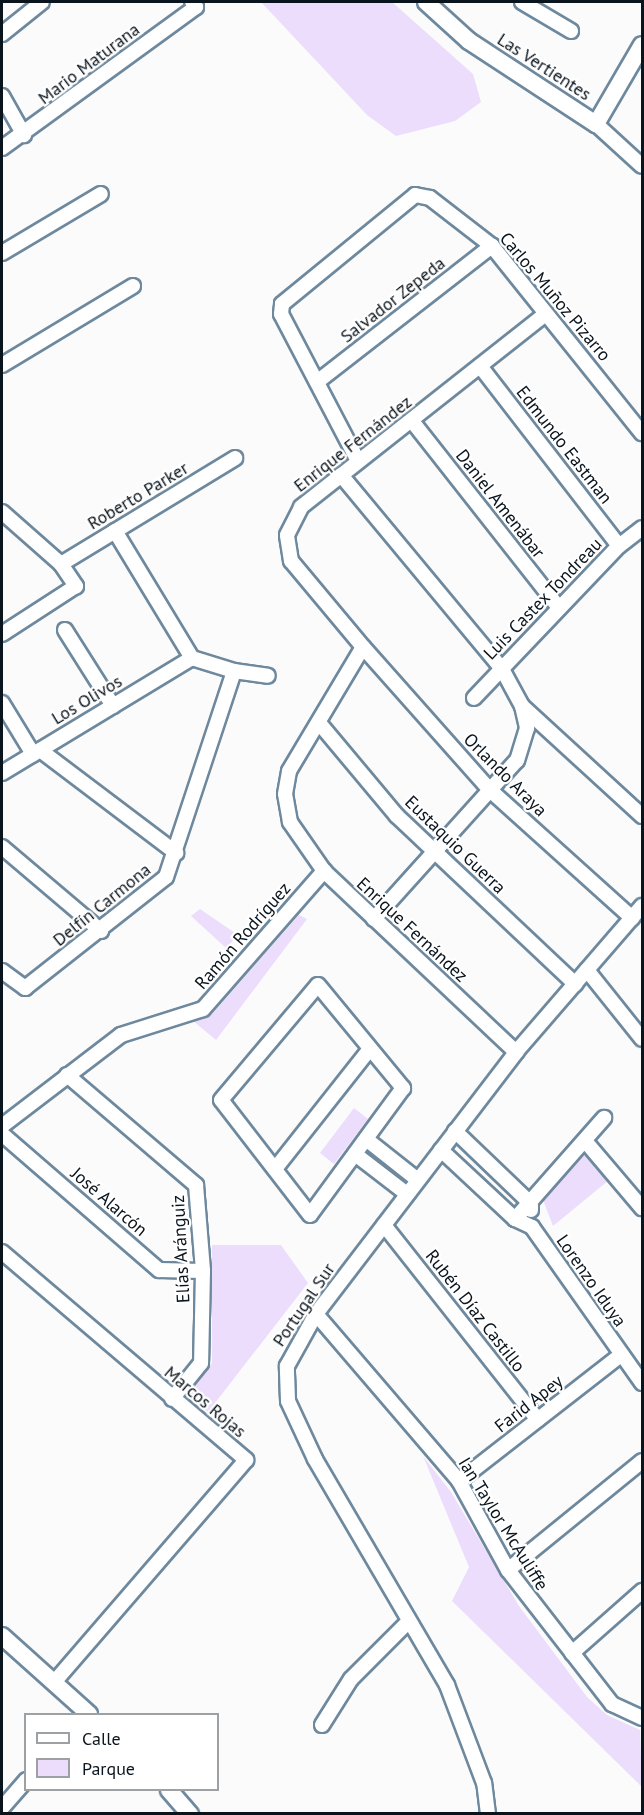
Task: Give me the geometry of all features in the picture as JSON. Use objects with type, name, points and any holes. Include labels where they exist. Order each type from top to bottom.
[{"type":"street","points":[[2,34],[42,2]]},
{"type":"street","points":[[522,2],[571,31]]},
{"type":"street","name":"Las Vertientes","points":[[428,3],[469,41],[596,124],[642,166]]},
{"type":"street","name":"Mario Maturana","points":[[2,148],[24,135],[194,4]]},
{"type":"street","points":[[596,124],[642,45]]},
{"type":"street","points":[[2,96],[24,135]]},
{"type":"street","points":[[2,253],[101,194]]},
{"type":"street","name":"Carlos Muñoz Pizarro","points":[[358,461],[281,314],[282,304],[415,195],[430,198],[492,246],[642,433]]},
{"type":"street","name":"Salvador Zepeda","points":[[316,382],[492,246]]},
{"type":"street","points":[[2,365],[134,286]]},
{"type":"street","name":"Enrique Fernández","points":[[516,1052],[324,871],[290,822],[285,794],[294,761],[320,724],[363,647],[291,561],[286,544],[295,513],[545,314]]},
{"type":"street","name":"Edmundo Eastman","points":[[480,366],[619,546]]},
{"type":"street","name":"Daniel Amenábar","points":[[412,421],[559,608]]},
{"type":"street","name":"Roberto Parker","points":[[61,564],[235,458]]},
{"type":"street","points":[[341,475],[502,669],[522,705],[527,728],[523,750],[492,791],[374,919]]},
{"type":"street","points":[[2,512],[61,564],[76,586],[5,627]]},
{"type":"street","name":"Luis Castex Tondreau","points":[[474,698],[619,546],[642,528]]},
{"type":"street","points":[[115,531],[192,658],[234,671],[268,676]]},
{"type":"street","points":[[65,630],[113,706]]},
{"type":"street","name":"Orlando Araya","points":[[363,647],[492,791],[632,918]]},
{"type":"street","name":"Los Olivos","points":[[2,773],[192,658]]},
{"type":"street","name":"Delfín Carmona","points":[[2,971],[24,988],[101,931],[166,878],[234,671]]},
{"type":"street","points":[[2,703],[37,752],[176,853]]},
{"type":"street","points":[[522,705],[642,816]]},
{"type":"street","name":"Eustaquio Guerra","points":[[320,724],[436,853],[575,984]]},
{"type":"street","points":[[2,847],[101,931]]},
{"type":"street","name":"Ramón Rodríguez","points":[[2,1126],[121,1035],[203,1009],[324,871]]},
{"type":"street","name":"Portugal Sur","points":[[488,1814],[484,1783],[447,1685],[407,1623],[288,1401],[289,1356],[316,1314],[516,1052],[642,906]]},
{"type":"street","points":[[587,970],[642,1039]]},
{"type":"street","points":[[318,985],[369,1050],[403,1088],[366,1139],[310,1215],[221,1100],[318,985]]},
{"type":"street","points":[[275,1169],[369,1050]]},
{"type":"street","name":"Elías Aránguiz","points":[[67,1075],[196,1185],[203,1270],[201,1363],[172,1399]]},
{"type":"street","points":[[515,1219],[531,1204],[604,1119]]},
{"type":"street","points":[[455,1131],[531,1204]]},
{"type":"street","name":"José Alarcón","points":[[2,1134],[159,1270],[203,1270]]},
{"type":"street","points":[[366,1139],[418,1180]]},
{"type":"street","points":[[586,1142],[642,1208]]},
{"type":"street","name":"Lorenzo Iduya","points":[[441,1149],[515,1219],[532,1227],[621,1355],[642,1380]]},
{"type":"street","points":[[355,1154],[407,1194]]},
{"type":"street","name":"Lorenzo Iduya","points":[[531,1204],[532,1227]]},
{"type":"street","name":"Rubén Díaz Castillo","points":[[384,1225],[538,1420]]},
{"type":"street","name":"Marcos Rojas","points":[[2,1252],[246,1460],[55,1681]]},
{"type":"street","name":"Ian Taylor McAuliffe","points":[[316,1314],[459,1481],[508,1570],[612,1704],[642,1718]]},
{"type":"street","name":"Farid Apey","points":[[459,1481],[621,1355]]},
{"type":"street","points":[[508,1570],[642,1461]]},
{"type":"street","points":[[572,1653],[642,1591]]},
{"type":"street","points":[[322,1725],[351,1679],[407,1623]]},
{"type":"street","points":[[2,1636],[55,1681],[85,1713]]},
{"type":"street","points":[[2,1808],[24,1782]]},
{"type":"street","points":[[170,1791],[190,1814]]},
{"type":"green space","points":[[261,2],[392,2],[473,74],[481,102],[455,121],[396,136],[367,115]]},
{"type":"green space","points":[[200,909],[238,935],[226,948],[191,916]]},
{"type":"green space","points":[[299,915],[307,919],[216,1040],[193,1021],[214,1012]]},
{"type":"green space","points":[[354,1108],[368,1119],[334,1164],[320,1153]]},
{"type":"green space","points":[[585,1155],[609,1180],[553,1226],[543,1200]]},
{"type":"green space","points":[[212,1245],[281,1245],[308,1283],[208,1412],[187,1396],[212,1363]]},
{"type":"green space","points":[[423,1456],[451,1492],[519,1606],[587,1697],[607,1715],[640,1730],[642,1787],[452,1601],[469,1567]]}]
